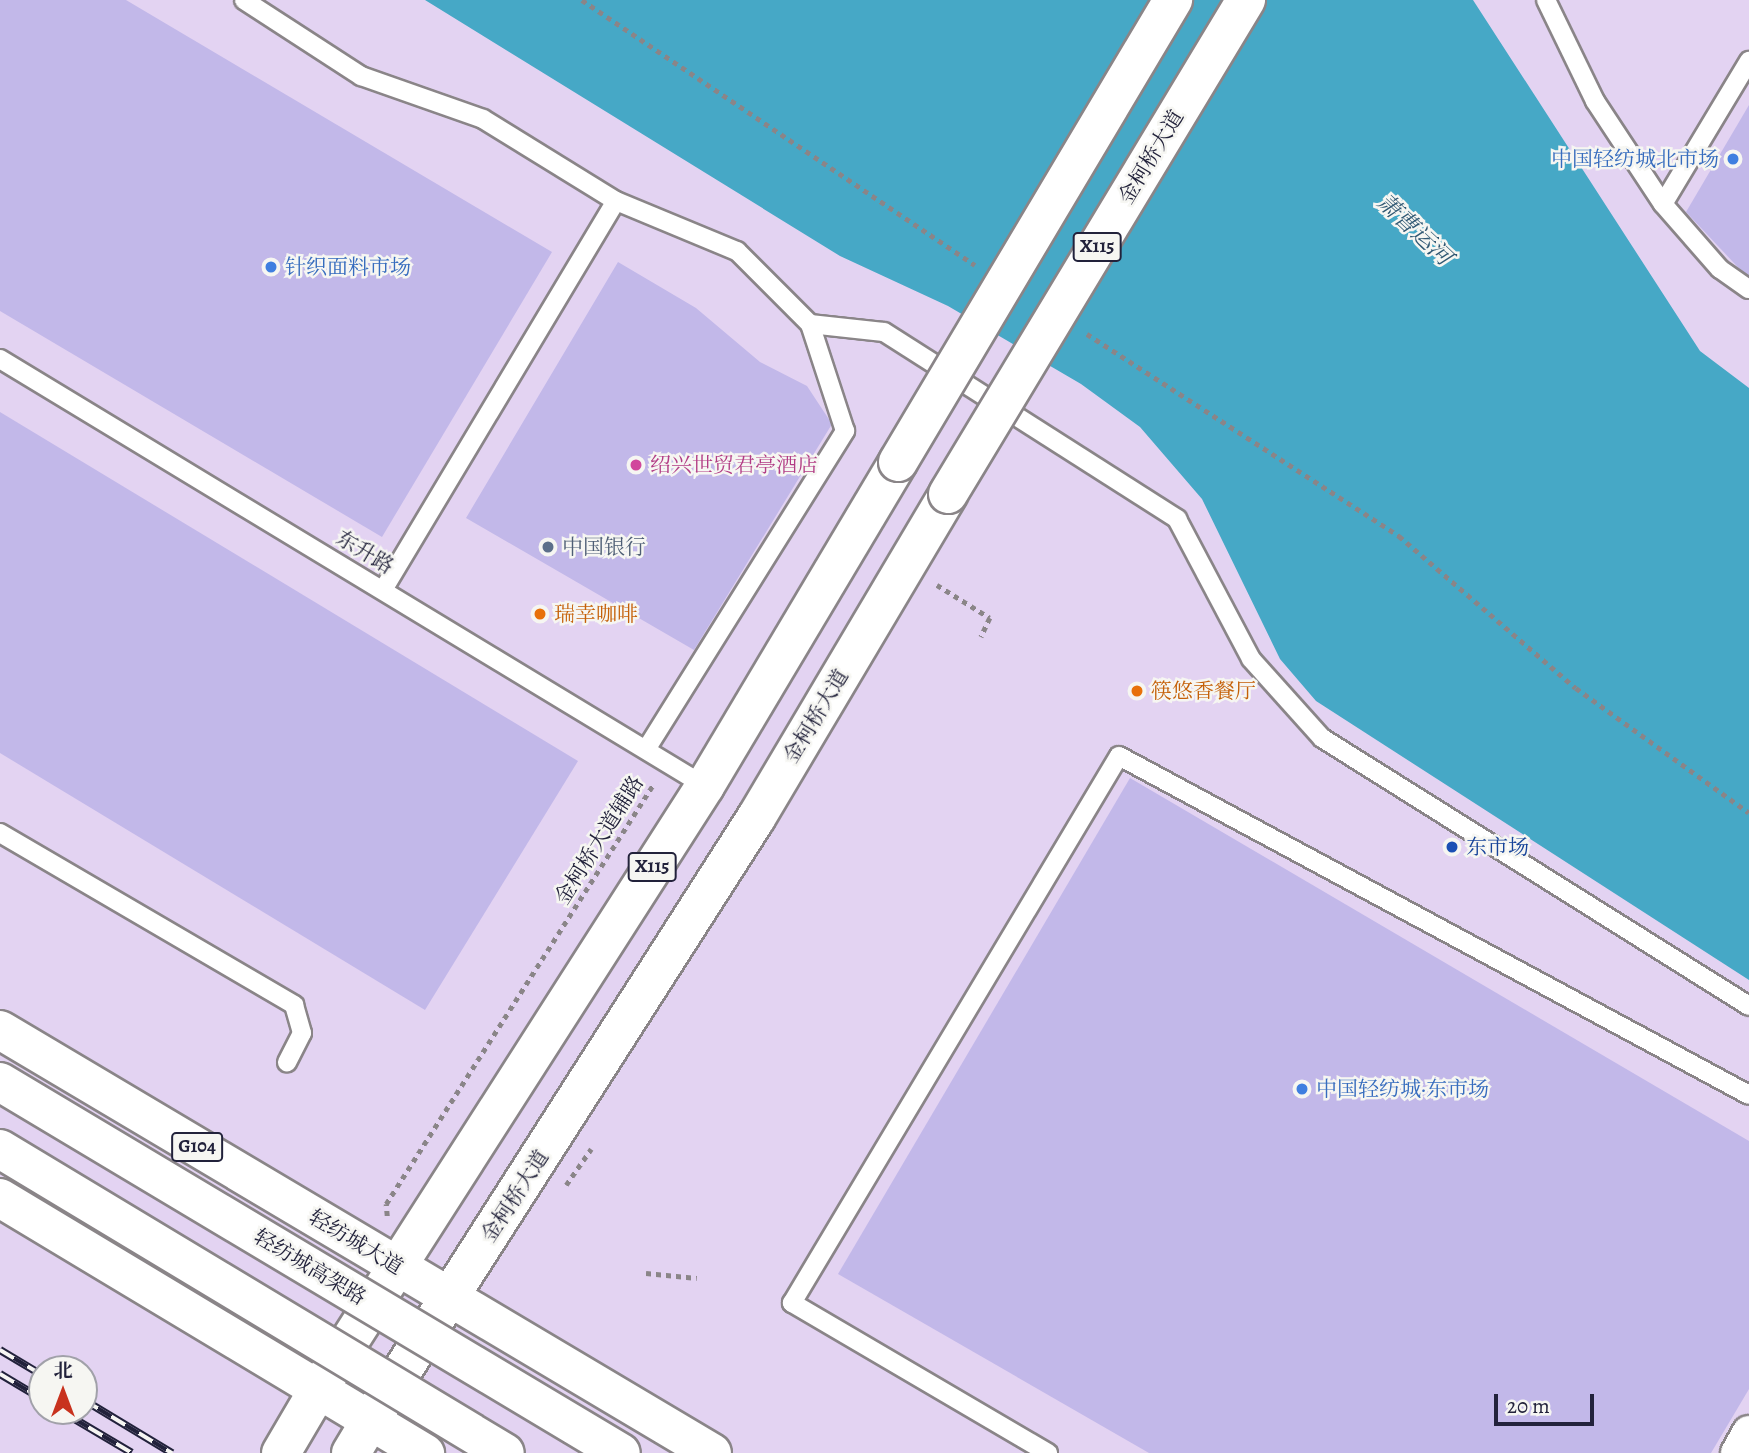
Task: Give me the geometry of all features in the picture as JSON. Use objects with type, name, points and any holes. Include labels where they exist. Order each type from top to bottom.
[{"type":"main road","name":"X115","points":[[393,1264],[705,786],[1173,0]]},
{"type":"main road","name":"金柯桥大道","points":[[351,1453],[756,818],[1246,0]]},
{"type":"main road","name":"轻纺城大道","points":[[0,1030],[712,1453]]},
{"type":"main road","name":"轻纺城高架路","points":[[0,1082],[621,1453]]},
{"type":"main road","points":[[0,1149],[505,1453]]},
{"type":"main road","points":[[0,1198],[425,1453]]},
{"type":"main road","points":[[281,1453],[393,1264]]},
{"type":"street","points":[[1738,1453],[1749,1433]]},
{"type":"lane","points":[[244,0],[361,76],[483,119],[616,201],[737,251],[810,324],[845,431],[647,748]]},
{"type":"lane","points":[[1546,0],[1595,101],[1663,204],[1720,269],[1749,289]]},
{"type":"lane","points":[[1663,204],[1749,61]]},
{"type":"lane","points":[[383,590],[616,201]]},
{"type":"lane","points":[[810,324],[884,332],[1177,519],[1251,659],[1322,738],[1749,1006]]},
{"type":"lane","name":"东升路","points":[[0,359],[647,748],[705,786]]},
{"type":"lane","points":[[1048,1453],[792,1303],[1119,756],[1749,1095]]},
{"type":"lane","points":[[0,833],[294,1005],[302,1033],[287,1062]]},
{"type":"path","points":[[582,0],[985,271]]},
{"type":"path","points":[[1078,328],[1399,536],[1576,688],[1749,813]]},
{"type":"path","points":[[937,585],[990,618],[981,637]]},
{"type":"path","name":"金柯桥大道辅路","points":[[393,1264],[386,1204],[667,761]]},
{"type":"path","points":[[646,1273],[697,1278]]},
{"type":"shaded area","points":[[0,0],[1749,0],[1749,1453],[0,1453]]},
{"type":"water","name":"萧曹运河","points":[[425,0],[1473,0],[1700,351],[1749,388],[1749,980],[1316,701],[1280,659],[1202,499],[1140,427],[1081,384],[948,306],[840,256]]},
{"type":"building","name":"针织面料市场","points":[[0,0],[126,0],[552,252],[382,537],[0,311]]},
{"type":"building","name":"中国轻纺城北市场","points":[[1749,105],[1749,279],[1686,212]]},
{"type":"building","points":[[618,262],[696,308],[760,362],[807,386],[832,424],[694,650],[466,518]]},
{"type":"building","points":[[0,412],[578,761],[425,1010],[0,753]]},
{"type":"building","name":"中国轻纺城·东市场","points":[[1130,778],[1749,1141],[1749,1389],[1711,1453],[1149,1453],[838,1274]]},
{"type":"railway","points":[[0,1350],[28,1367]]},
{"type":"railway","points":[[0,1374],[28,1391]]},
{"type":"railway","points":[[98,1408],[172,1453]]},
{"type":"railway","points":[[85,1425],[132,1453]]},
{"type":"place","name":"中国轻纺城北市场","points":[[1733,159]]},
{"type":"place","name":"针织面料市场","points":[[271,267]]},
{"type":"place","name":"绍兴世贸君亭酒店","points":[[636,465]]},
{"type":"place","name":"中国银行","points":[[548,547]]},
{"type":"place","name":"瑞幸咖啡","points":[[540,614]]},
{"type":"place","name":"筷悠香餐厅","points":[[1137,691]]},
{"type":"place","name":"东市场","points":[[1452,847]]},
{"type":"place","name":"中国轻纺城·东市场","points":[[1302,1089]]}]
